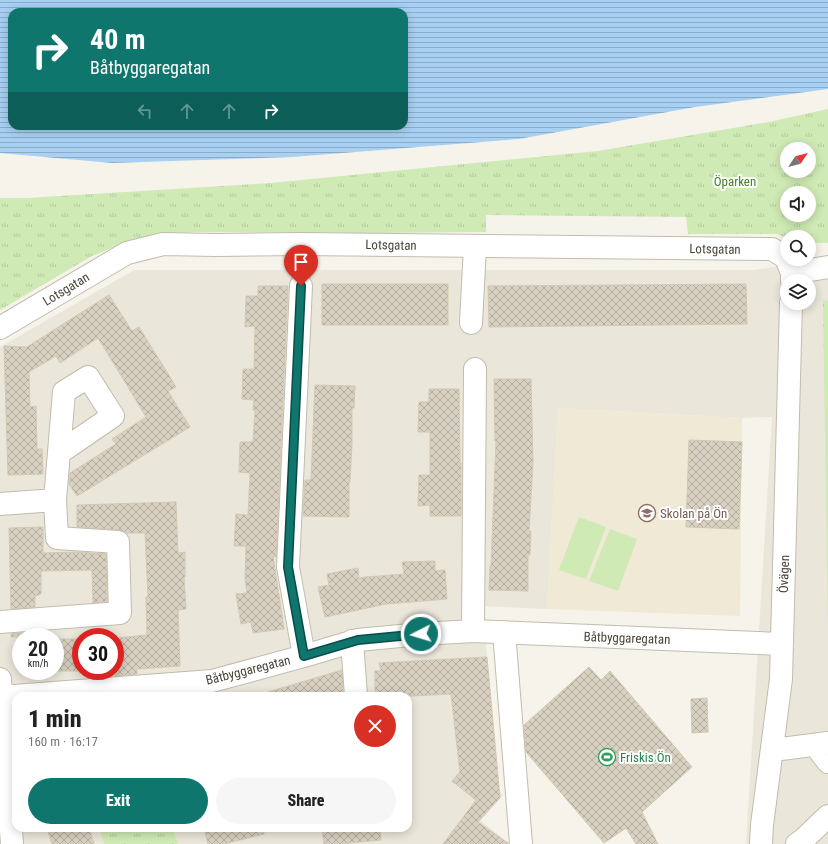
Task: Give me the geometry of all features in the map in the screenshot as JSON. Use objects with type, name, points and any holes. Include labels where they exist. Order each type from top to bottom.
[{"type":"street","name":"Lotsgatan","points":[[0,328],[127,253],[163,244],[772,249],[786,258],[791,274]]},
{"type":"street","points":[[471,323],[475,246]]},
{"type":"street","points":[[803,274],[828,267]]},
{"type":"street","name":"Båtbyggaregatan","points":[[301,286],[288,567],[304,656]]},
{"type":"street","name":"Övägen","points":[[761,844],[762,825],[781,682],[791,310]]},
{"type":"street","points":[[472,631],[475,369]]},
{"type":"street","points":[[0,622],[120,613],[118,542],[57,538],[55,500],[59,453]]},
{"type":"street","points":[[0,504],[55,500]]},
{"type":"street","name":"Båtbyggaregatan","points":[[0,691],[212,681],[358,640],[421,634],[472,631],[782,644]]},
{"type":"street","points":[[504,632],[521,844]]},
{"type":"street","points":[[352,642],[356,692]]},
{"type":"street","points":[[0,691],[12,844]]},
{"type":"street","points":[[772,750],[824,750]]},
{"type":"street","points":[[797,844],[828,816]]},
{"type":"shaded area","points":[[828,259],[828,844],[746,844],[772,417],[742,418],[558,408],[547,609],[482,606],[499,782],[494,787],[503,795],[480,820],[502,838],[503,844],[178,844],[174,832],[412,832],[412,692],[12,692],[12,832],[100,832],[104,844],[0,844],[0,347],[134,270],[754,270],[781,266],[816,266],[816,261]]},
{"type":"shaded area","name":"Skolan på Ön","points":[[558,408],[742,418],[740,616],[547,609]]},
{"type":"green space","name":"Öparken","points":[[828,109],[828,243],[816,243],[816,230],[780,230],[780,235],[688,234],[686,217],[486,215],[486,232],[193,232],[155,235],[119,245],[92,256],[0,310],[0,198],[27,198],[271,183],[598,151],[769,122]]},
{"type":"green space","points":[[823,299],[828,301],[828,632]]},
{"type":"green space","points":[[579,517],[606,527],[586,579],[559,570]]},
{"type":"green space","points":[[610,529],[637,539],[618,591],[589,581]]},
{"type":"green space","points":[[100,832],[174,832],[178,844],[104,844]]},
{"type":"water","points":[[0,0],[828,0],[828,89],[695,107],[519,139],[292,157],[112,163],[0,153]]},
{"type":"building","points":[[322,284],[448,284],[448,325],[322,325]]},
{"type":"building","points":[[746,284],[747,324],[489,327],[488,286]]},
{"type":"building","points":[[258,286],[288,286],[276,557],[273,556],[284,629],[253,633],[251,622],[241,624],[236,594],[247,593],[245,578],[246,546],[234,546],[236,514],[248,515],[250,473],[239,472],[240,442],[253,442],[255,410],[253,410],[254,400],[242,399],[243,369],[254,369],[255,326],[245,327],[246,296],[258,296]]},
{"type":"building","points":[[109,295],[132,331],[139,327],[162,364],[176,387],[168,391],[190,427],[77,496],[69,484],[70,473],[116,444],[112,439],[146,417],[98,338],[60,363],[56,356],[29,372],[30,407],[36,406],[37,449],[42,449],[43,474],[8,475],[4,346],[27,347]]},
{"type":"building","points":[[494,379],[531,379],[533,463],[529,531],[531,531],[530,555],[528,555],[528,591],[489,590],[496,441]]},
{"type":"building","points":[[315,385],[355,386],[354,408],[352,408],[349,517],[303,516],[305,480],[311,480]]},
{"type":"building","points":[[429,389],[459,389],[461,516],[430,516],[430,505],[418,506],[419,475],[430,475],[430,432],[418,432],[419,402],[429,402]]},
{"type":"building","points":[[689,440],[742,442],[739,529],[686,527]]},
{"type":"building","points":[[176,502],[178,553],[185,552],[184,577],[186,609],[178,610],[180,666],[137,669],[137,674],[124,675],[124,637],[147,635],[146,597],[148,597],[145,533],[127,533],[119,530],[77,527],[77,505]]},
{"type":"building","points":[[43,527],[43,553],[76,552],[106,554],[107,601],[93,603],[92,570],[41,571],[41,594],[35,596],[35,607],[11,609],[9,528]]},
{"type":"building","points":[[435,561],[435,571],[445,570],[447,599],[386,604],[325,617],[318,587],[329,585],[327,574],[358,568],[359,578],[404,574],[402,562]]},
{"type":"building","points":[[64,639],[72,639],[72,671],[64,671]]},
{"type":"building","points":[[487,657],[500,798],[478,822],[508,844],[443,844],[476,800],[452,781],[460,772],[451,694],[412,696],[412,692],[375,692],[375,671],[381,671],[379,663]]},
{"type":"building","name":"Friskis Ön","points":[[589,667],[601,680],[610,671],[692,767],[642,812],[658,844],[636,844],[626,828],[604,843],[526,752],[524,725]]},
{"type":"building","points":[[342,670],[343,692],[268,692]]},
{"type":"building","points":[[707,698],[708,732],[692,733],[691,699]]},
{"type":"building","points":[[48,832],[90,832],[94,844],[52,844]]},
{"type":"building","points":[[205,832],[264,832],[264,834],[224,844],[208,844]]},
{"type":"building","points":[[322,832],[380,832],[381,840],[324,844]]},
{"type":"place","name":"Skolan på Ön","points":[[647,513]]},
{"type":"place","name":"Friskis Ön","points":[[607,757]]},
{"type":"route","points":[[301,286],[288,567],[304,656],[358,640],[421,634]]}]
